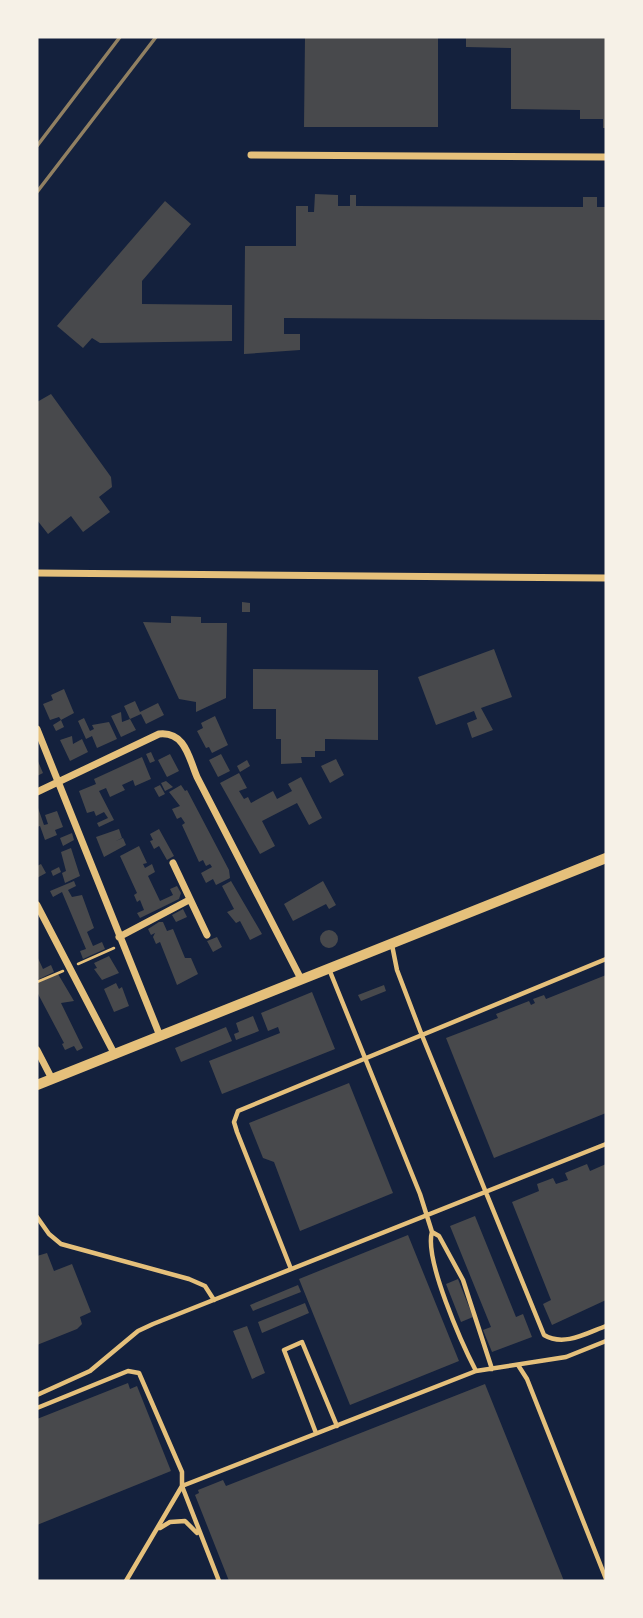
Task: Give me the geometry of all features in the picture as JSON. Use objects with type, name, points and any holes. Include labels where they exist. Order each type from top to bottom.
[{"type":"main road","points":[[37,1085],[606,858]]},
{"type":"street","points":[[251,155],[606,158]]},
{"type":"street","points":[[37,573],[606,578]]},
{"type":"street","points":[[37,729],[160,1036]]},
{"type":"street","points":[[37,792],[159,734],[170,733],[185,746],[197,778],[301,979]]},
{"type":"street","points":[[173,863],[207,935]]},
{"type":"street","points":[[119,937],[190,900]]},
{"type":"street","points":[[37,905],[115,1055]]},
{"type":"street","points":[[37,1050],[52,1079]]},
{"type":"lane","points":[[392,944],[397,970],[421,1033],[544,1335],[552,1340],[572,1339],[606,1326]]},
{"type":"lane","points":[[291,1269],[237,1132],[235,1116],[247,1105],[606,959]]},
{"type":"lane","points":[[329,969],[432,1232],[429,1241],[441,1291],[476,1371]]},
{"type":"lane","points":[[37,1395],[90,1371],[138,1331],[606,1144]]},
{"type":"lane","points":[[37,1217],[49,1234],[61,1244],[195,1281],[209,1290],[215,1300]]},
{"type":"lane","points":[[432,1232],[439,1236],[463,1280],[492,1369]]},
{"type":"lane","points":[[126,1581],[182,1486],[476,1371],[566,1357],[606,1341]]},
{"type":"lane","points":[[316,1433],[284,1350],[302,1342],[337,1426]]},
{"type":"lane","points":[[518,1365],[527,1379],[606,1579]]},
{"type":"lane","points":[[37,1408],[128,1371],[139,1373],[183,1472],[182,1486],[219,1581]]},
{"type":"lane","points":[[155,1534],[170,1522],[184,1521],[202,1539]]},
{"type":"building","points":[[305,37],[438,37],[438,127],[304,127]]},
{"type":"building","points":[[466,37],[606,37],[606,128],[603,128],[603,119],[580,119],[580,110],[511,109],[511,48],[466,47]]},
{"type":"building","points":[[315,194],[338,195],[338,206],[350,206],[350,195],[356,195],[356,206],[583,207],[583,197],[597,197],[597,207],[606,207],[606,320],[284,318],[284,334],[300,334],[300,350],[244,354],[245,246],[296,246],[296,206],[308,206],[308,212],[314,212]]},
{"type":"building","points":[[165,201],[191,224],[142,281],[142,304],[232,305],[232,341],[100,343],[92,338],[83,348],[57,326]]},
{"type":"building","points":[[51,394],[111,477],[112,487],[99,497],[110,512],[83,532],[71,516],[48,534],[37,520],[37,402]]},
{"type":"building","points":[[242,602],[250,603],[250,612],[242,612]]},
{"type":"building","points":[[171,616],[201,617],[201,623],[227,623],[226,698],[196,712],[196,702],[179,699],[143,622],[171,623]]},
{"type":"building","points":[[494,649],[512,697],[481,708],[493,730],[472,738],[467,723],[477,719],[474,711],[436,725],[418,677]]},
{"type":"building","points":[[253,669],[378,670],[378,740],[325,739],[325,751],[315,751],[315,757],[301,757],[302,763],[281,764],[281,739],[276,739],[276,709],[253,709]]},
{"type":"building","points":[[64,689],[74,713],[61,720],[59,717],[50,720],[43,704],[53,700],[51,695]]},
{"type":"building","points":[[135,701],[140,712],[158,703],[164,715],[146,724],[141,714],[130,719],[124,706]]},
{"type":"building","points":[[121,712],[122,722],[130,719],[136,730],[121,737],[111,716]]},
{"type":"building","points":[[215,716],[228,745],[212,753],[209,747],[206,748],[197,731],[203,728],[201,723]]},
{"type":"building","points":[[84,718],[90,731],[94,729],[92,725],[109,722],[117,739],[97,748],[92,736],[86,739],[78,721]]},
{"type":"building","points":[[61,720],[64,727],[56,731],[53,725]]},
{"type":"building","points":[[72,736],[73,744],[82,739],[88,752],[70,761],[60,740]]},
{"type":"building","points":[[151,752],[155,761],[150,763],[146,754]]},
{"type":"building","points":[[170,754],[179,771],[167,777],[158,760]]},
{"type":"building","points":[[221,754],[230,771],[218,777],[209,760]]},
{"type":"building","points":[[142,757],[151,779],[135,786],[133,780],[122,785],[125,790],[110,797],[106,788],[99,791],[114,820],[99,827],[97,823],[108,818],[104,812],[96,816],[94,811],[87,813],[79,791],[96,784],[94,779]]},
{"type":"building","points":[[37,759],[43,773],[37,776]]},
{"type":"building","points":[[336,759],[344,775],[330,783],[321,766]]},
{"type":"building","points":[[247,760],[250,766],[240,772],[237,766]]},
{"type":"building","points":[[239,773],[247,788],[239,791],[244,799],[248,797],[251,803],[273,791],[277,799],[292,791],[288,784],[301,777],[322,818],[309,825],[297,803],[262,821],[275,846],[260,854],[220,783]]},
{"type":"building","points":[[166,781],[173,787],[165,791],[161,783]]},
{"type":"building","points":[[160,785],[165,794],[159,797],[154,788]]},
{"type":"building","points":[[181,785],[187,790],[229,870],[230,878],[216,885],[213,879],[206,883],[201,873],[212,867],[210,864],[206,866],[203,860],[199,862],[182,825],[185,823],[181,817],[177,819],[172,809],[180,806],[169,792]]},
{"type":"building","points":[[37,805],[44,825],[48,824],[45,815],[57,811],[63,827],[55,830],[57,835],[45,840],[40,826],[37,827]]},
{"type":"building","points":[[119,829],[122,838],[116,841],[123,838],[126,845],[104,857],[96,837]]},
{"type":"building","points":[[159,829],[174,856],[167,860],[159,846],[154,849],[150,841],[153,840],[150,834]]},
{"type":"building","points":[[72,833],[74,840],[63,846],[60,838]]},
{"type":"building","points":[[139,846],[147,863],[143,864],[145,868],[152,864],[155,872],[148,876],[160,901],[173,895],[170,889],[177,886],[181,893],[179,899],[140,918],[137,913],[144,910],[140,900],[137,902],[134,895],[137,893],[120,856]]},
{"type":"building","points":[[71,848],[80,876],[65,883],[62,873],[66,871],[61,852]]},
{"type":"building","points":[[41,864],[46,873],[37,878],[37,866]]},
{"type":"building","points":[[59,867],[61,872],[53,876],[51,871]]},
{"type":"building","points":[[74,881],[76,886],[68,890],[72,897],[82,895],[94,928],[87,932],[93,946],[102,942],[105,949],[83,959],[80,951],[86,949],[62,892],[53,897],[50,891]]},
{"type":"building","points":[[231,881],[262,934],[250,940],[240,921],[236,923],[227,912],[234,909],[222,886]]},
{"type":"building","points":[[323,881],[336,905],[329,909],[326,904],[293,921],[284,904]]},
{"type":"building","points":[[183,909],[187,917],[176,922],[172,915]]},
{"type":"building","points":[[163,922],[167,931],[173,929],[185,958],[191,958],[198,974],[177,985],[160,942],[156,944],[153,937],[155,933],[151,935],[148,929]]},
{"type":"building","points":[[325,930],[333,930],[338,939],[336,946],[325,948],[320,943],[320,935]]},
{"type":"building","points":[[217,937],[222,947],[213,952],[207,941]]},
{"type":"building","points":[[37,956],[43,969],[51,965],[54,972],[37,980]]},
{"type":"building","points":[[109,956],[119,973],[102,980],[94,969],[97,968],[94,963]]},
{"type":"building","points":[[58,974],[74,1001],[61,1003],[83,1048],[77,1051],[74,1046],[65,1050],[62,1044],[64,1043],[37,992],[37,983]]},
{"type":"building","points":[[606,975],[606,1113],[494,1158],[446,1038],[498,1018],[496,1014],[529,1001],[531,1005],[535,1003],[533,999],[544,995],[546,999]]},
{"type":"building","points":[[116,983],[119,989],[122,987],[129,1006],[114,1012],[104,989]]},
{"type":"building","points":[[384,985],[386,991],[361,1001],[358,995]]},
{"type":"building","points":[[312,992],[335,1049],[222,1094],[209,1061],[280,1033],[278,1027],[268,1031],[261,1013]]},
{"type":"building","points":[[253,1016],[259,1031],[236,1040],[234,1034],[239,1032],[236,1023]]},
{"type":"building","points":[[226,1027],[232,1041],[181,1062],[175,1048]]},
{"type":"building","points":[[349,1083],[393,1193],[300,1231],[274,1162],[263,1158],[249,1123]]},
{"type":"building","points":[[587,1164],[590,1171],[606,1164],[606,1300],[552,1325],[543,1304],[551,1300],[512,1202],[539,1191],[537,1184],[553,1178],[556,1184],[568,1180],[565,1173]]},
{"type":"building","points":[[475,1216],[516,1317],[523,1314],[532,1337],[492,1352],[483,1330],[491,1327],[450,1226]]},
{"type":"building","points":[[408,1235],[459,1361],[350,1405],[299,1279]]},
{"type":"building","points":[[47,1253],[54,1271],[72,1264],[91,1312],[80,1317],[82,1324],[77,1329],[37,1345],[37,1256]]},
{"type":"building","points":[[458,1279],[473,1317],[461,1322],[446,1284]]},
{"type":"building","points":[[298,1285],[301,1292],[253,1311],[250,1305]]},
{"type":"building","points":[[305,1303],[309,1313],[262,1333],[258,1322]]},
{"type":"building","points":[[247,1326],[265,1373],[252,1379],[233,1331]]},
{"type":"building","points":[[128,1383],[130,1389],[137,1386],[171,1471],[37,1525],[37,1419]]},
{"type":"building","points":[[485,1384],[564,1581],[229,1581],[195,1495],[199,1493],[198,1490],[223,1480],[226,1486]]},
{"type":"railway","points":[[37,146],[120,37]]},
{"type":"railway","points":[[37,192],[156,37]]}]
